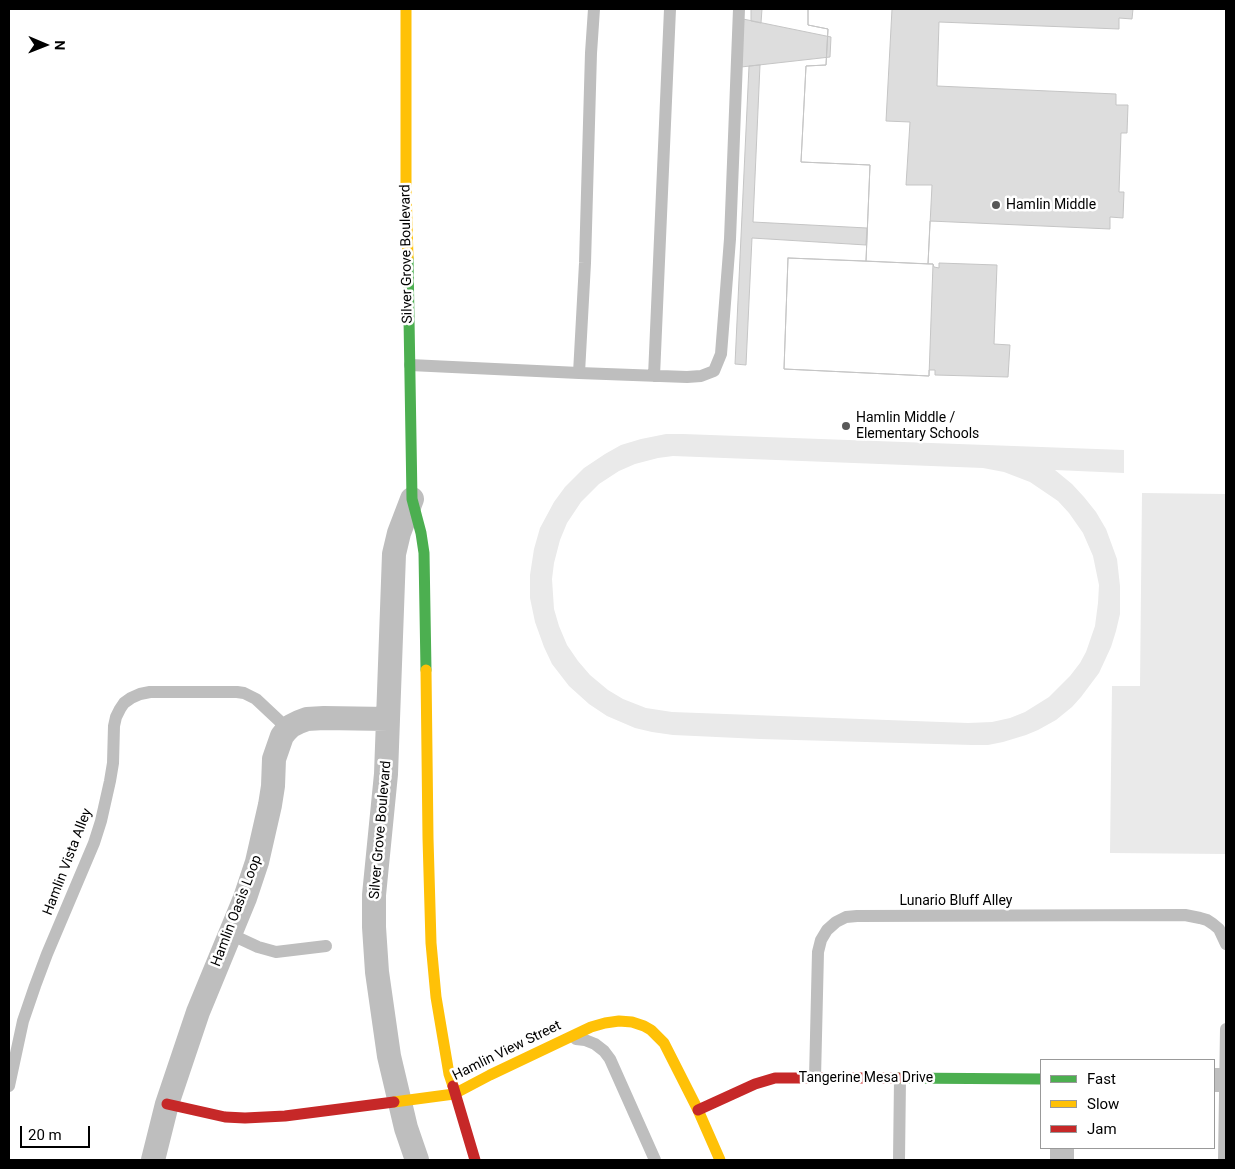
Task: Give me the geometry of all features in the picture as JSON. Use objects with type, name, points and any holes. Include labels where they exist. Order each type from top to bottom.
[{"type":"street","name":"Silver Grove Boulevard","points":[[406,9],[407,293],[412,499],[424,553],[432,970],[443,1041],[454,1094],[475,1160]]},
{"type":"street","name":"Silver Grove Boulevard","points":[[412,499],[399,533],[394,554],[386,774],[374,895],[374,927],[383,1018],[390,1056],[406,1128],[417,1160]]},
{"type":"street","points":[[288,729],[299,722],[315,718],[388,719]]},
{"type":"street","name":"Hamlin Oasis Loop","points":[[153,1160],[167,1104],[198,1012],[258,862],[270,805],[274,759],[282,736],[288,729]]},
{"type":"street","name":"Hamlin View Street","points":[[167,1104],[225,1117],[245,1118],[285,1116],[454,1094],[591,1027],[605,1023],[626,1021],[638,1023],[651,1030],[669,1051],[720,1160]]},
{"type":"street","name":"Tangerine Mesa Drive","points":[[698,1110],[766,1080],[780,1078],[1040,1079]]},
{"type":"lane","points":[[579,373],[594,9]]},
{"type":"lane","points":[[654,376],[670,9]]},
{"type":"lane","points":[[410,365],[687,377],[701,376],[714,371],[721,354],[730,239],[739,9]]},
{"type":"lane","name":"Hamlin Vista Alley","points":[[9,1086],[24,1021],[35,986],[84,868],[101,820],[113,763],[114,726],[116,717],[124,703],[140,694],[150,692],[222,691],[244,693],[256,700],[288,729]]},
{"type":"lane","name":"Lunario Bluff Alley","points":[[815,1078],[818,952],[827,930],[836,922],[846,917],[1185,915],[1200,918],[1214,924],[1219,929],[1226,944]]},
{"type":"lane","points":[[230,934],[258,947],[276,952],[326,946]]},
{"type":"lane","points":[[1224,1160],[1222,1080],[1226,1029]]},
{"type":"lane","points":[[568,1038],[590,1042],[600,1047],[610,1059],[655,1160]]},
{"type":"lane","points":[[899,1160],[900,1078]]},
{"type":"shaded area","points":[[666,434],[683,434],[1124,450],[1124,473],[1055,470],[1072,484],[1096,512],[1106,529],[1117,559],[1120,586],[1120,614],[1111,647],[1099,673],[1072,707],[1056,720],[1026,735],[988,745],[673,735],[635,728],[607,716],[589,704],[569,686],[552,664],[535,622],[530,598],[530,575],[540,528],[554,502],[565,487],[584,468],[605,454],[621,445]],"holes":[[[673,456],[983,468],[1004,472],[1030,482],[1058,501],[1083,533],[1093,556],[1099,585],[1095,626],[1080,663],[1049,697],[1025,712],[1010,718],[992,722],[968,723],[672,712],[646,708],[623,699],[608,690],[590,675],[567,645],[559,626],[554,609],[552,579],[560,540],[567,523],[581,502],[599,484],[619,471],[635,464]]]},
{"type":"shaded area","points":[[1142,493],[1226,494],[1226,854],[1110,853],[1112,686],[1140,686]]},
{"type":"building","points":[[751,9],[762,9],[761,23],[751,21]]},
{"type":"building","name":"Hamlin Middle","points":[[808,9],[1133,9],[1132,19],[1119,18],[1119,29],[939,22],[937,86],[1116,94],[1116,105],[1128,105],[1127,133],[1121,133],[1119,192],[1124,192],[1123,218],[1110,217],[1110,229],[930,221],[928,264],[933,264],[934,267],[939,268],[939,263],[997,265],[994,344],[1010,345],[1008,377],[935,375],[935,370],[929,370],[929,376],[784,369],[788,258],[866,261],[870,165],[801,162],[806,66],[826,65],[828,29],[808,25]]},
{"type":"building","points":[[808,9],[892,9],[886,121],[910,122],[906,185],[932,185],[928,264],[866,261],[870,165],[801,162],[806,66],[826,65],[828,29],[808,25]]},
{"type":"building","points":[[743,19],[831,37],[830,57],[741,67]]},
{"type":"building","points":[[760,65],[753,222],[867,228],[866,245],[752,238],[746,365],[735,364],[749,66]]},
{"type":"building","points":[[788,258],[933,264],[929,376],[784,369]]},
{"type":"traffic: fast","points":[[408,258],[412,499],[424,553],[426,670]]},
{"type":"traffic: fast","points":[[898,1078],[1040,1079]]},
{"type":"traffic: slow","points":[[406,9],[408,258]]},
{"type":"traffic: slow","points":[[426,670],[431,943],[436,997],[449,1074],[453,1086]]},
{"type":"traffic: slow","points":[[394,1102],[454,1094],[591,1027],[619,1021],[632,1022],[651,1030],[664,1043],[698,1110],[720,1160]]},
{"type":"traffic: jam","points":[[698,1110],[755,1084],[775,1078],[898,1078]]},
{"type":"traffic: jam","points":[[453,1086],[475,1160]]},
{"type":"traffic: jam","points":[[167,1104],[225,1117],[245,1118],[285,1116],[394,1102]]},
{"type":"place","name":"Hamlin Middle","points":[[996,205]]},
{"type":"place","name":"Hamlin Middle / Elementary Schools","points":[[846,426]]}]
